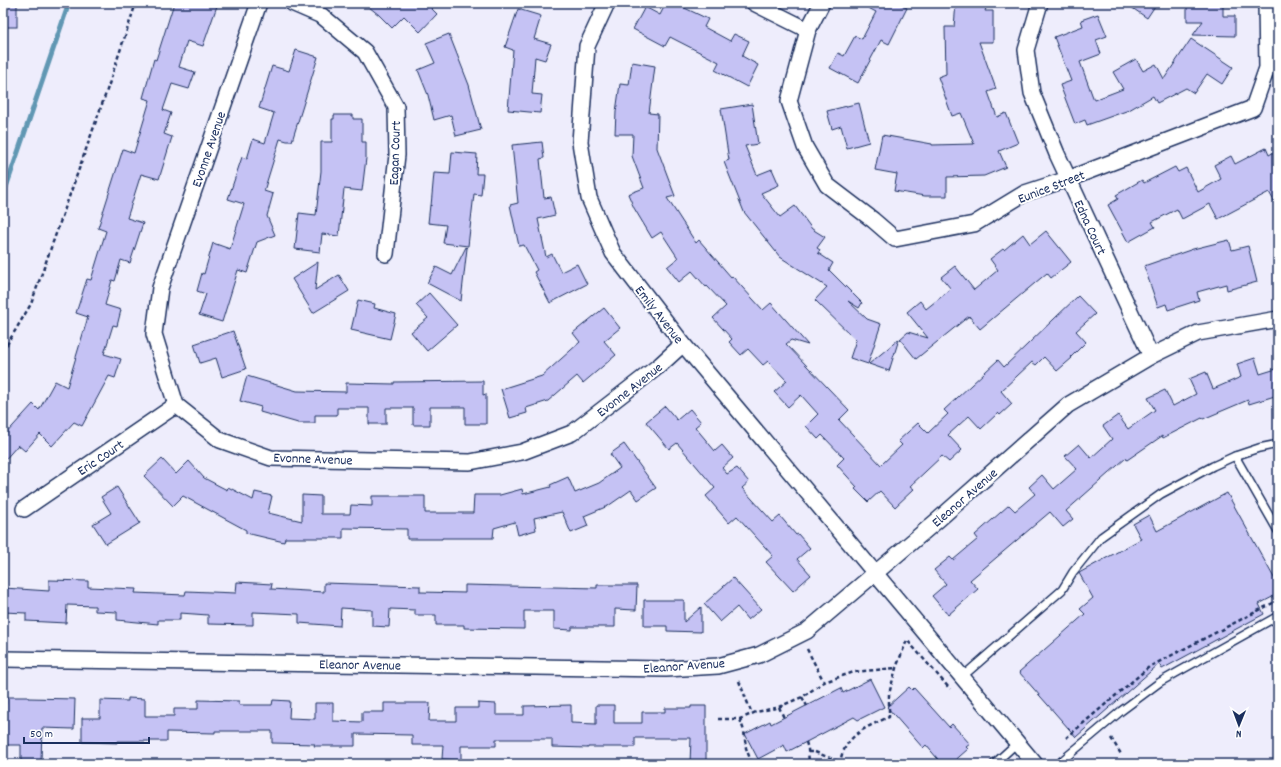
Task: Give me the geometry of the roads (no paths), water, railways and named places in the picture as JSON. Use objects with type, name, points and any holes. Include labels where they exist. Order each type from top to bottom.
[{"type":"street","name":"Evonne Avenue","points":[[259,3],[160,288],[154,334],[176,405],[220,440],[271,458],[470,462],[522,452],[572,433],[660,364],[683,344]]},
{"type":"street","name":"Eagan Court","points":[[292,3],[322,16],[365,52],[396,107],[397,155],[386,254]]},
{"type":"street","name":"Emily Avenue","points":[[607,3],[587,46],[580,142],[590,198],[613,253],[683,344],[1035,764]]},
{"type":"street","points":[[754,3],[808,30]]},
{"type":"street","name":"Eunice Street","points":[[822,3],[808,30],[789,101],[805,147],[827,185],[895,239],[974,224],[1025,193],[1068,179],[1253,108],[1267,68],[1266,3]]},
{"type":"street","name":"Edna Court","points":[[1040,3],[1026,50],[1032,94],[1068,179],[1151,356]]},
{"type":"street","name":"Eleanor Avenue","points":[[3,658],[666,668],[718,666],[759,655],[807,631],[939,519],[1068,406],[1151,356],[1198,333],[1278,319]]},
{"type":"street","name":"Eric Court","points":[[24,509],[176,405]]},
{"type":"lane","points":[[962,677],[1062,590],[1073,572],[1101,537],[1161,494],[1213,466],[1235,456],[1259,448],[1278,444]]},
{"type":"lane","points":[[1235,456],[1278,531]]},
{"type":"lane","points":[[1058,764],[1121,710],[1160,682],[1277,619]]},
{"type":"lane","points":[[994,764],[1017,743]]},
{"type":"waterway","points":[[3,196],[69,3]]}]
